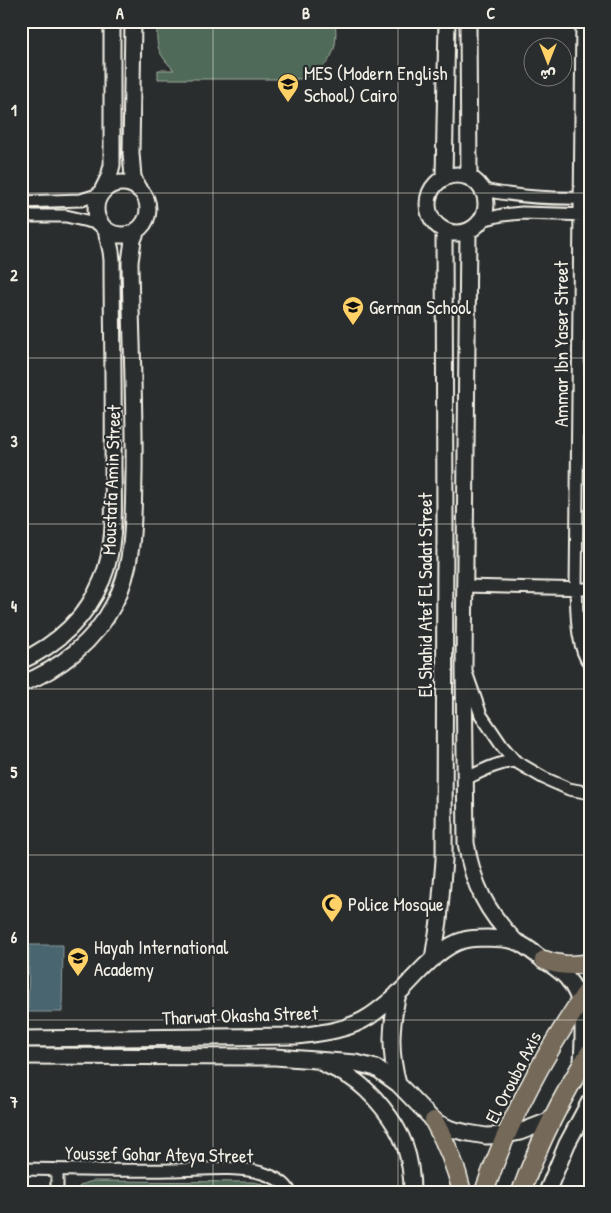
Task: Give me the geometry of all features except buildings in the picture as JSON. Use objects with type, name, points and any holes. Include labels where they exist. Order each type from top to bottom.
[{"type":"main road","points":[[544,960],[559,965],[590,963]]},
{"type":"main road","name":"El Orouba Axis","points":[[484,1192],[506,1135],[538,1069],[585,994]]},
{"type":"main road","points":[[521,1192],[551,1120],[586,1058]]},
{"type":"main road","points":[[434,1121],[453,1159],[462,1192]]},
{"type":"street","points":[[103,227],[97,217],[96,209],[97,202],[109,177],[112,164],[112,21]]},
{"type":"street","points":[[133,21],[131,153],[133,177],[138,189]]},
{"type":"street","points":[[444,177],[447,21]]},
{"type":"street","points":[[468,21],[468,177]]},
{"type":"street","name":"Ammar Ibn Yaser Street","points":[[582,21],[586,93],[584,476],[576,588],[579,637],[585,656],[590,664]]},
{"type":"street","points":[[456,174],[468,177],[477,182],[483,190],[487,205],[485,213],[476,227],[460,233],[452,233],[438,226],[429,214],[428,196],[437,182],[444,177],[456,174]]},
{"type":"street","points":[[21,202],[81,200],[101,193],[110,186],[120,183],[130,184],[138,189],[143,194],[147,203],[147,213],[144,222],[137,230],[127,234],[116,234],[103,227],[66,216],[21,216]]},
{"type":"street","points":[[483,190],[521,196],[585,198]]},
{"type":"street","points":[[482,220],[522,213],[585,215]]},
{"type":"street","name":"Moustafa Amin Street","points":[[21,661],[52,644],[84,612],[93,600],[102,581],[112,545],[114,447],[112,260],[110,242],[103,227]]},
{"type":"street","name":"Moustafa Amin Street","points":[[21,684],[40,676],[60,664],[81,648],[100,626],[115,604],[126,573],[131,549],[133,521],[134,447],[130,262],[133,240],[137,230]]},
{"type":"street","name":"El Shahid Atef El Sadat Street","points":[[433,958],[439,921],[444,860],[444,230]]},
{"type":"street","name":"El Shahid Atef El Sadat Street","points":[[468,231],[464,668],[466,843],[469,862],[482,897],[492,914],[516,942]]},
{"type":"street","points":[[114,447],[134,447]]},
{"type":"street","points":[[445,566],[455,569],[465,567]]},
{"type":"street","points":[[445,586],[455,582],[465,586],[590,589]]},
{"type":"street","name":"El Shahid Atef El Sadat Street","points":[[464,668],[481,715],[502,746],[515,761],[544,778],[569,788],[590,793]]},
{"type":"street","points":[[465,779],[500,763],[515,761]]},
{"type":"street","name":"Tharwat Okasha Street","points":[[21,1040],[298,1036],[319,1034],[356,1024],[370,1016],[398,993],[433,958],[463,940],[482,938],[516,942],[544,960],[565,977],[574,988],[585,994],[583,1023],[586,1058]]},
{"type":"street","points":[[398,993],[392,1031],[394,1069],[398,1084]]},
{"type":"street","name":"Tharwat Okasha Street","points":[[21,1056],[275,1058],[356,1063],[376,1068],[398,1084],[434,1121],[468,1134],[486,1136],[506,1135],[520,1132],[551,1120]]},
{"type":"street","points":[[319,1061],[350,1077],[365,1089],[387,1115],[404,1144],[409,1162],[412,1192]]},
{"type":"street","points":[[547,1192],[568,1144],[590,1101]]},
{"type":"street","name":"Youssef Gohar Ateya Street","points":[[21,1170],[234,1169],[263,1173],[278,1180],[290,1192]]},
{"type":"street","points":[[57,1170],[57,1192]]},
{"type":"green space","points":[[158,21],[335,21],[334,50],[330,58],[319,70],[300,79],[158,79],[158,70],[174,70],[164,59],[158,48]]},
{"type":"green space","points":[[93,1181],[253,1182],[263,1184],[278,1192],[76,1192],[81,1186]]},
{"type":"water","points":[[29,945],[63,945],[62,1012],[28,1012]]},
{"type":"place","name":"MES (Modern English School) Cairo","points":[[288,103]]},
{"type":"place","name":"German School","points":[[353,326]]},
{"type":"place","name":"Police Mosque","points":[[332,923]]},
{"type":"place","name":"Hayah International Academy","points":[[78,977]]}]
